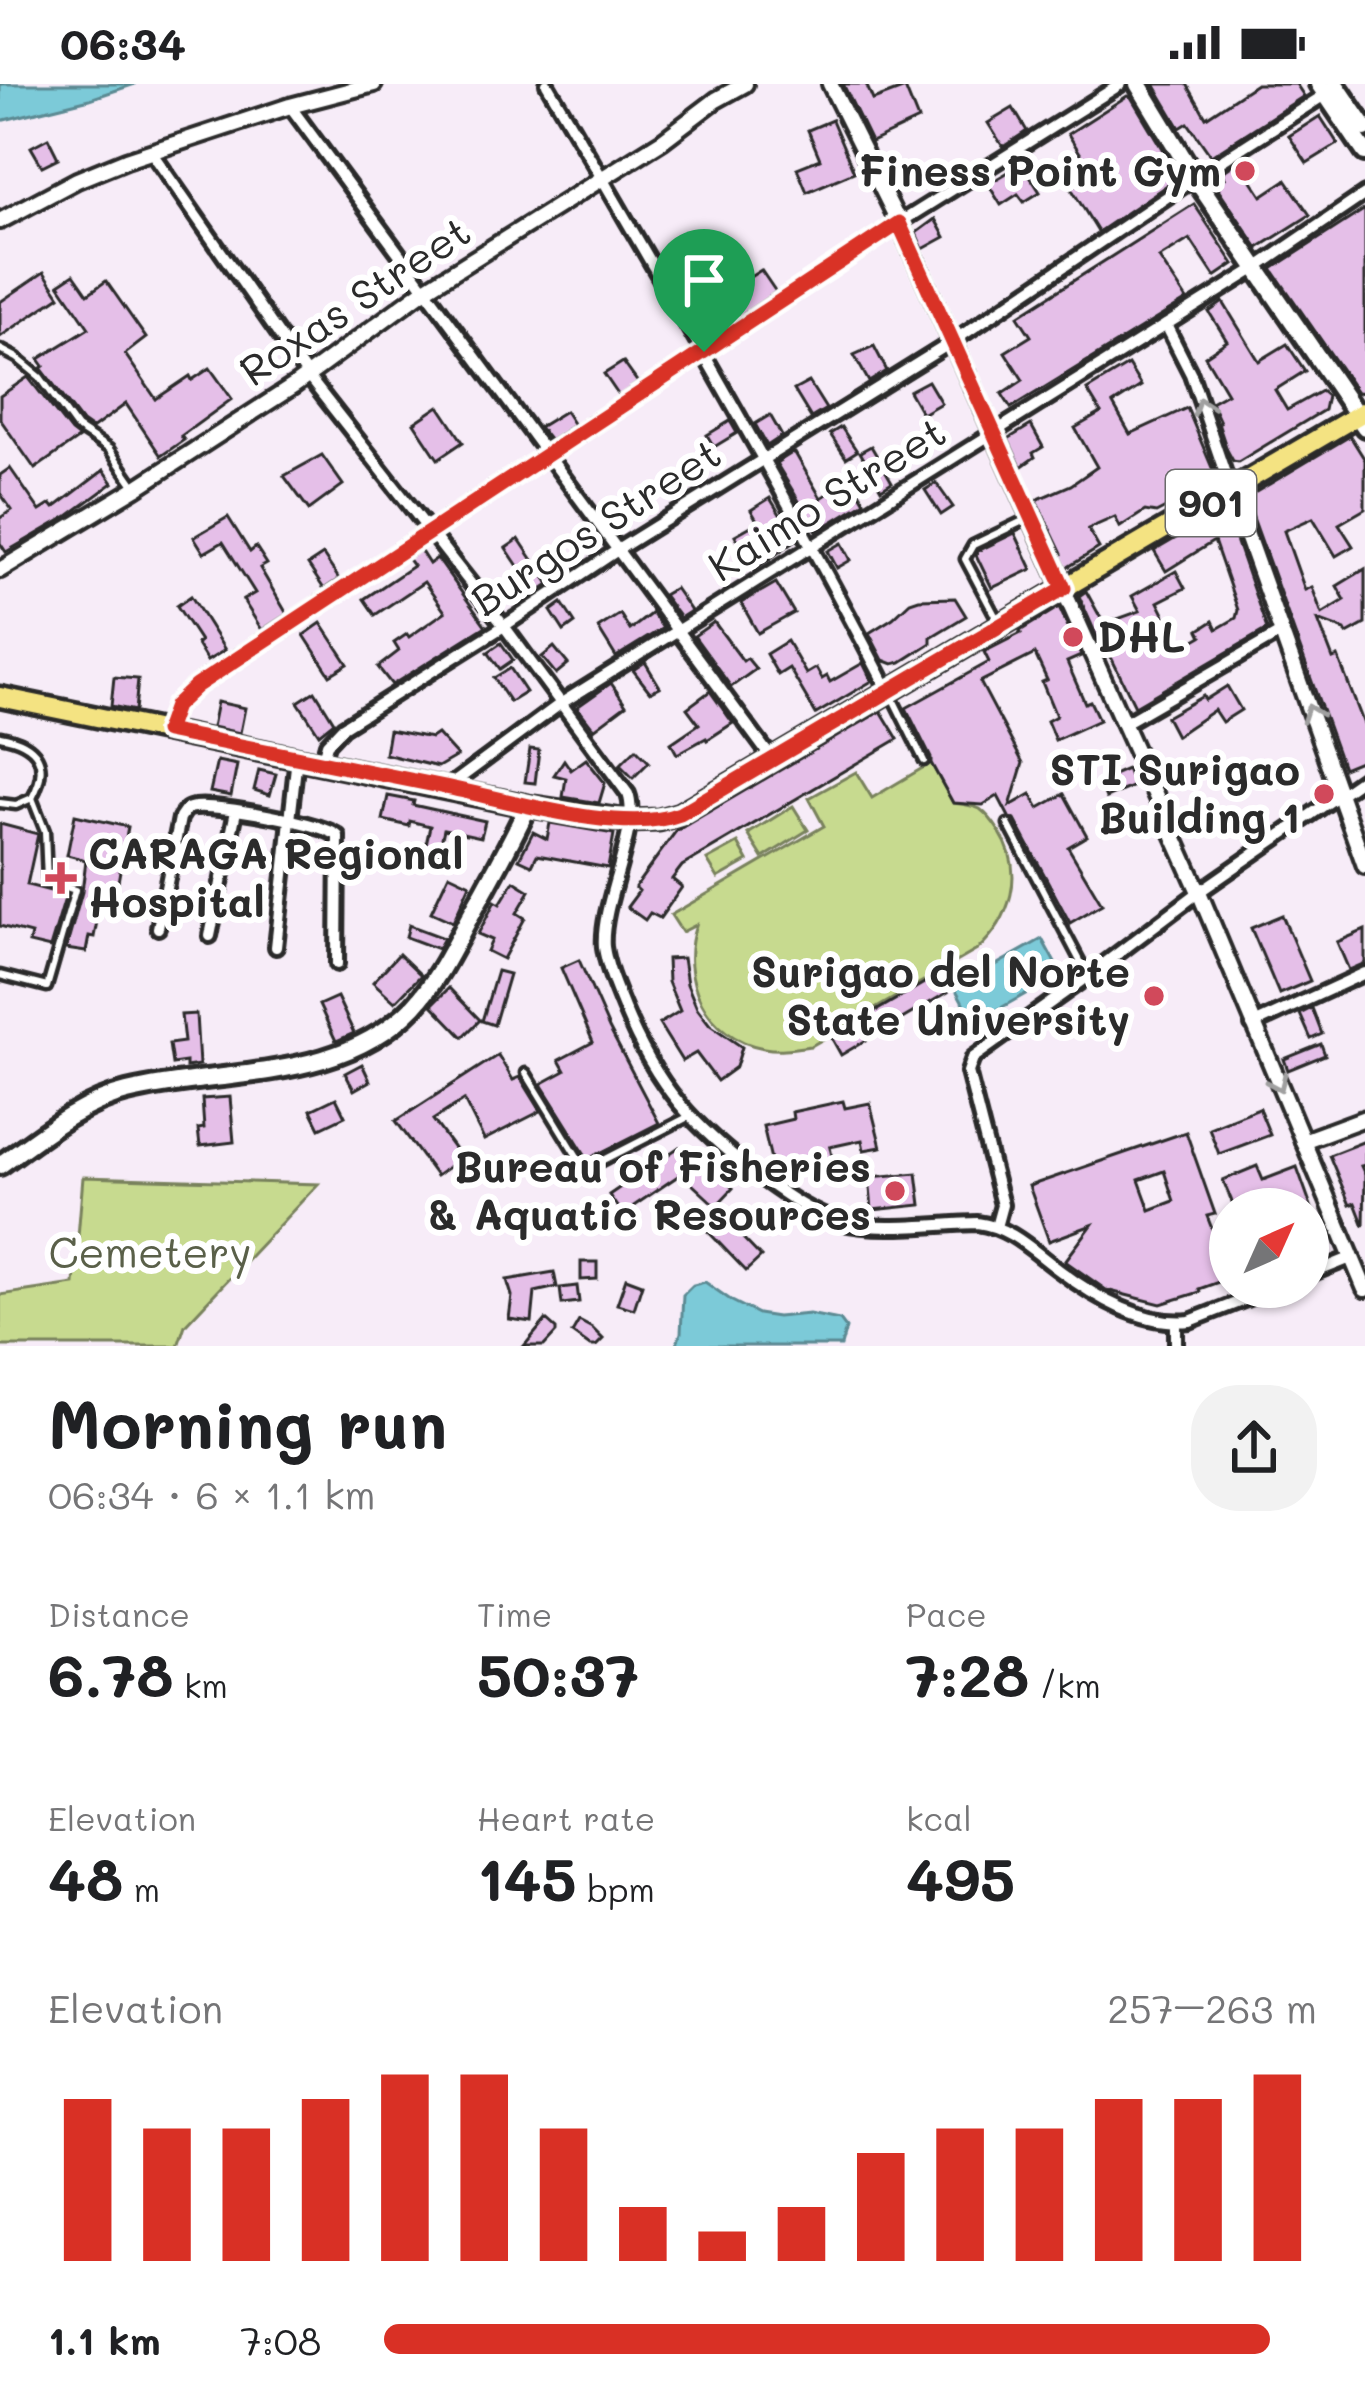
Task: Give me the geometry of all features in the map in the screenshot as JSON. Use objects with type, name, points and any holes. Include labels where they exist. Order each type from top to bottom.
[{"type":"main road","points":[[1138,84],[1255,268],[1362,418]]},
{"type":"main road","points":[[1332,86],[1365,128]]},
{"type":"main road","points":[[1332,86],[1365,152]]},
{"type":"main road","name":"901","points":[[1,701],[528,806],[629,821],[659,820],[680,814],[1000,624],[1362,418]]},
{"type":"main road","points":[[0,1165],[70,1117],[126,1092],[307,1065],[372,1037],[415,1005],[439,973],[528,806]]},
{"type":"street","points":[[0,221],[77,180],[290,106],[374,84]]},
{"type":"street","points":[[547,84],[704,352],[888,690]]},
{"type":"street","name":"Roxas Street","points":[[0,570],[136,488],[308,375],[425,289],[745,84]]},
{"type":"street","points":[[830,84],[899,223],[1064,588],[1199,892],[1365,1288]]},
{"type":"street","points":[[166,731],[175,706],[196,686],[899,223],[1121,84]]},
{"type":"street","name":"Burgos Street","points":[[322,762],[327,743],[343,728],[952,342],[1332,86]]},
{"type":"street","points":[[290,106],[772,759]]},
{"type":"street","points":[[152,153],[308,375],[628,794],[629,821],[604,945],[611,975],[645,1054],[688,1117],[781,1192],[838,1222],[996,1227],[1100,1298],[1143,1316],[1190,1321],[1223,1308]]},
{"type":"street","name":"Kaimo Street","points":[[448,788],[560,704],[994,434],[1365,194]]},
{"type":"street","points":[[1166,325],[1191,374],[1365,866]]},
{"type":"street","points":[[1124,724],[1282,632]]},
{"type":"street","points":[[276,947],[297,757]]},
{"type":"street","points":[[996,1227],[1001,1205],[969,1066],[985,1047],[1365,777]]},
{"type":"street","points":[[158,928],[180,818],[186,810],[195,807],[322,826],[338,836],[337,964]]},
{"type":"street","points":[[210,936],[236,812]]},
{"type":"street","points":[[1252,1025],[1365,973]]},
{"type":"street","points":[[1303,1141],[1365,1118]]},
{"type":"street","points":[[1329,1267],[1353,1257]]},
{"type":"street","points":[[1176,1322],[1176,1346]]},
{"type":"lane","points":[[0,349],[40,377],[77,428],[109,449],[136,488]]},
{"type":"lane","points":[[1000,624],[966,553],[1030,517]]},
{"type":"lane","points":[[888,690],[924,761]]},
{"type":"lane","points":[[0,736],[26,743],[41,766],[32,798],[16,805],[0,803]]},
{"type":"lane","points":[[0,975],[47,987],[75,890],[47,881],[45,831],[32,798]]},
{"type":"lane","points":[[1008,824],[1088,976]]},
{"type":"lane","points":[[526,1073],[583,1166],[688,1117]]},
{"type":"green space","points":[[931,763],[953,803],[983,811],[1007,847],[1012,863],[1011,895],[989,938],[977,950],[811,1046],[764,1048],[726,1032],[712,1019],[694,985],[691,945],[696,925],[682,932],[671,915],[824,826],[809,798],[856,772],[872,798]]},
{"type":"green space","points":[[793,806],[808,830],[763,858],[748,834]]},
{"type":"green space","points":[[738,843],[748,861],[718,878],[707,860]]},
{"type":"green space","name":"Cemetery","points":[[83,1177],[318,1184],[185,1325],[178,1346],[0,1346],[0,1295],[74,1284]]},
{"type":"water","points":[[0,84],[135,84],[0,121]]},
{"type":"water","points":[[1042,939],[1061,974],[974,1023],[955,988]]},
{"type":"water","points":[[705,1282],[758,1314],[809,1314],[840,1320],[846,1328],[841,1346],[676,1346],[683,1295]]},
{"type":"building","points":[[843,84],[866,84],[873,100],[905,88],[918,120],[871,142]]},
{"type":"building","points":[[1154,84],[1187,84],[1206,117],[1256,84],[1296,84],[1304,96],[1211,156],[1188,123],[1180,128]]},
{"type":"building","points":[[1127,96],[1179,177],[1098,232],[1071,188],[1094,175],[1068,134]]},
{"type":"building","points":[[1013,108],[1027,131],[1003,147],[988,123]]},
{"type":"building","points":[[1320,116],[1338,144],[1307,163],[1289,136]]},
{"type":"building","points":[[832,120],[854,172],[807,192],[797,168],[820,159],[808,130]]},
{"type":"building","points":[[48,138],[58,158],[42,166],[31,147]]},
{"type":"building","points":[[1239,161],[1262,196],[1286,180],[1310,215],[1258,248],[1215,184],[1225,178],[1221,173]]},
{"type":"building","points":[[1022,164],[1040,192],[1024,202],[1018,194],[1001,205],[988,184]]},
{"type":"building","points":[[1194,204],[1234,264],[1215,277],[1190,239],[1159,258],[1187,300],[1011,408],[1002,394],[1023,380],[1005,352],[1031,336],[1018,316]]},
{"type":"building","points":[[1365,209],[1365,393],[1357,392],[1272,269]]},
{"type":"building","points":[[935,219],[945,237],[923,249],[916,233]]},
{"type":"building","points":[[761,270],[776,292],[740,316],[725,293]]},
{"type":"building","points":[[44,272],[60,296],[0,337],[0,302]]},
{"type":"building","points":[[74,274],[88,294],[106,281],[146,338],[125,354],[156,399],[210,368],[232,399],[161,456],[126,404],[92,429],[41,368],[39,359],[89,328],[59,284]]},
{"type":"building","points":[[1223,302],[1259,361],[1287,344],[1305,371],[1275,390],[1287,410],[1321,391],[1327,396],[1324,410],[1238,462],[1227,450],[1211,402],[1227,393],[1205,356],[1227,341],[1209,312]]},
{"type":"building","points":[[874,346],[887,371],[869,382],[854,355]]},
{"type":"building","points":[[623,362],[638,383],[619,396],[604,374]]},
{"type":"building","points":[[1128,365],[1141,386],[1113,404],[1130,434],[1187,408],[1215,475],[1210,485],[1156,513],[1145,511],[1120,527],[1115,517],[1088,529],[1099,548],[1068,567],[1036,500],[1097,467],[1075,428],[1101,413],[1087,390]]},
{"type":"building","points":[[28,377],[79,438],[35,469],[0,419],[0,396]]},
{"type":"building","points":[[928,381],[941,403],[922,414],[909,391]]},
{"type":"building","points":[[809,382],[826,409],[811,418],[794,390]]},
{"type":"building","points":[[439,406],[463,442],[438,459],[414,423]]},
{"type":"building","points":[[565,411],[574,425],[550,441],[539,427]]},
{"type":"building","points":[[770,415],[782,436],[767,446],[755,424]]},
{"type":"building","points":[[730,421],[737,433],[714,447],[707,435]]},
{"type":"building","points":[[1031,425],[1043,447],[1021,467],[1008,439]]},
{"type":"building","points":[[841,427],[857,451],[846,458],[830,434]]},
{"type":"building","points":[[1350,436],[1365,460],[1365,509],[1339,524],[1353,546],[1336,556],[1313,518],[1284,531],[1305,590],[1312,587],[1322,614],[1345,600],[1337,586],[1365,569],[1365,624],[1347,634],[1318,620],[1365,727],[1365,759],[1343,768],[1246,498]]},
{"type":"building","points":[[871,446],[892,482],[881,489],[860,452]]},
{"type":"building","points":[[792,453],[821,498],[851,478],[865,502],[817,531],[776,463]]},
{"type":"building","points":[[322,455],[343,485],[309,510],[284,476]]},
{"type":"building","points":[[10,468],[40,511],[51,504],[54,508],[104,470],[113,483],[6,552],[0,543],[0,518],[12,510],[0,493],[0,475]]},
{"type":"building","points":[[936,483],[953,507],[941,515],[925,490]]},
{"type":"building","points":[[770,498],[796,540],[755,569],[735,535],[758,522],[751,510]]},
{"type":"building","points":[[1217,514],[1228,517],[1267,629],[1135,706],[1079,596],[1086,591],[1104,624],[1140,611],[1132,596],[1176,571],[1185,588],[1158,602],[1181,648],[1202,636],[1199,630],[1213,621],[1217,629],[1236,618],[1238,610],[1214,541],[1166,571],[1154,551]]},
{"type":"building","points":[[228,517],[250,552],[256,547],[267,564],[260,568],[287,614],[262,630],[243,600],[255,593],[223,542],[204,553],[194,537]]},
{"type":"building","points":[[1015,533],[1032,569],[992,588],[976,555]]},
{"type":"building","points":[[519,539],[549,584],[536,593],[506,548]]},
{"type":"building","points":[[842,543],[851,560],[837,568],[828,551]]},
{"type":"building","points":[[420,550],[429,564],[437,558],[486,626],[392,685],[378,667],[399,651],[394,643],[445,612],[424,582],[375,615],[364,599],[413,566],[407,558]]},
{"type":"building","points":[[323,555],[339,579],[324,589],[308,565]]},
{"type":"building","points":[[776,583],[794,613],[758,633],[741,603]]},
{"type":"building","points":[[675,588],[691,611],[680,618],[663,595]]},
{"type":"building","points":[[191,596],[225,650],[207,661],[177,606]]},
{"type":"building","points":[[955,598],[966,616],[901,662],[883,660],[869,633],[910,602]]},
{"type":"building","points":[[562,603],[575,623],[564,631],[551,611]]},
{"type":"building","points":[[1059,607],[1081,656],[1067,662],[1085,703],[1090,701],[1099,720],[1055,740],[1047,721],[1056,716],[1035,654],[980,682],[1023,763],[1010,806],[1031,794],[1039,808],[1064,794],[1087,836],[1068,847],[1102,904],[1070,923],[998,796],[983,805],[953,803],[906,708],[989,662],[984,652]]},
{"type":"building","points":[[652,613],[663,628],[616,657],[598,628],[620,614],[630,630]]},
{"type":"building","points":[[714,622],[743,661],[747,658],[756,669],[731,687],[694,636]]},
{"type":"building","points":[[321,623],[348,664],[330,675],[304,635]]},
{"type":"building","points":[[787,641],[806,674],[816,668],[830,682],[863,663],[872,681],[816,714],[789,668],[778,675],[766,654]]},
{"type":"building","points":[[501,643],[513,660],[500,669],[488,652]]},
{"type":"building","points":[[554,647],[568,664],[556,674],[542,657]]},
{"type":"building","points":[[645,662],[660,687],[650,692],[633,670]]},
{"type":"building","points":[[510,668],[526,692],[510,702],[494,678]]},
{"type":"building","points":[[114,677],[138,679],[135,711],[111,706]]},
{"type":"building","points":[[611,683],[626,705],[594,729],[577,707]]},
{"type":"building","points":[[1227,686],[1241,710],[1222,722],[1214,710],[1176,736],[1166,717]]},
{"type":"building","points":[[315,691],[334,722],[319,734],[298,702]]},
{"type":"building","points":[[710,691],[733,723],[677,754],[671,743],[699,724],[687,708]]},
{"type":"building","points":[[217,702],[245,708],[240,733],[212,727]]},
{"type":"building","points":[[881,711],[898,739],[682,866],[672,879],[682,887],[660,918],[650,913],[645,920],[627,907],[639,891],[635,887],[676,831]]},
{"type":"building","points":[[389,730],[431,738],[437,734],[457,756],[438,767],[385,754]]},
{"type":"building","points":[[530,749],[539,750],[535,783],[525,782]]},
{"type":"building","points":[[636,749],[649,762],[633,778],[620,765]]},
{"type":"building","points":[[586,759],[605,783],[599,803],[563,797],[566,778],[554,775],[564,760],[571,770]]},
{"type":"building","points":[[217,761],[237,765],[231,796],[210,792]]},
{"type":"building","points":[[1127,769],[1134,786],[1106,798],[1099,781]]},
{"type":"building","points":[[259,770],[276,774],[270,795],[254,790]]},
{"type":"building","points":[[388,796],[485,821],[481,837],[444,829],[436,865],[422,862],[430,826],[383,820]]},
{"type":"building","points":[[75,815],[128,827],[115,898],[102,895],[94,937],[89,936],[86,952],[66,949],[86,860],[67,855]]},
{"type":"building","points":[[550,823],[614,834],[608,868],[537,855],[532,865],[519,859],[533,832],[547,839]]},
{"type":"building","points":[[0,824],[38,834],[27,885],[66,895],[50,948],[29,943],[31,934],[0,926]]},
{"type":"building","points":[[449,874],[470,884],[453,922],[431,912]]},
{"type":"building","points":[[514,881],[530,891],[517,913],[525,918],[503,959],[487,951],[492,940],[478,934],[495,901],[500,904]]},
{"type":"building","points":[[1282,915],[1310,981],[1279,994],[1251,928]]},
{"type":"building","points":[[409,925],[444,938],[438,949],[406,937]]},
{"type":"building","points":[[1365,930],[1365,963],[1349,970],[1337,942]]},
{"type":"building","points":[[399,954],[421,975],[395,1002],[373,982]]},
{"type":"building","points":[[683,958],[697,1008],[710,1025],[742,1047],[736,1067],[717,1081],[696,1053],[682,1061],[659,1024],[680,1011],[668,982],[667,959]]},
{"type":"building","points":[[579,960],[659,1123],[588,1159],[541,1084],[565,1071],[559,1060],[593,1042],[561,968]]},
{"type":"building","points":[[497,971],[509,974],[494,1025],[482,1021]]},
{"type":"building","points":[[938,975],[948,992],[841,1055],[831,1037]]},
{"type":"building","points":[[449,988],[480,1020],[463,1037],[432,1005]]},
{"type":"building","points":[[337,997],[354,1033],[336,1041],[319,1005]]},
{"type":"building","points":[[1312,1008],[1322,1034],[1311,1039],[1300,1014]]},
{"type":"building","points":[[196,1014],[199,1065],[172,1064],[169,1044],[184,1042],[181,1015]]},
{"type":"building","points":[[1321,1044],[1325,1055],[1288,1070],[1284,1059]]},
{"type":"building","points":[[498,1055],[513,1080],[520,1077],[541,1111],[484,1140],[464,1100],[433,1120],[461,1158],[436,1176],[396,1121]]},
{"type":"building","points":[[362,1064],[370,1081],[354,1090],[345,1073]]},
{"type":"building","points":[[230,1097],[234,1142],[200,1146],[202,1099]]},
{"type":"building","points":[[336,1098],[345,1116],[320,1128],[311,1110]]},
{"type":"building","points":[[843,1101],[845,1108],[870,1103],[881,1147],[864,1150],[862,1140],[830,1147],[833,1161],[774,1172],[763,1126],[793,1119],[792,1112]]},
{"type":"building","points":[[1259,1108],[1270,1135],[1219,1154],[1209,1128]]},
{"type":"building","points":[[1186,1132],[1209,1197],[1209,1285],[1161,1304],[1106,1290],[1065,1261],[1092,1225],[1049,1241],[1029,1186]],"holes":[[[1164,1171],[1174,1201],[1150,1210],[1139,1180]]]},
{"type":"building","points":[[1365,1141],[1365,1165],[1361,1166],[1364,1226],[1329,1155]]},
{"type":"building","points":[[679,1147],[694,1169],[702,1160],[733,1188],[716,1206],[681,1174],[622,1214],[609,1195]]},
{"type":"building","points":[[1257,1166],[1263,1180],[1297,1167],[1305,1188],[1226,1188],[1223,1180]]},
{"type":"building","name":"Bureau of Fisheries & Aquatic Resources","points":[[917,1173],[921,1205],[872,1210],[869,1177]]},
{"type":"building","points":[[712,1206],[761,1257],[746,1271],[697,1220]]},
{"type":"building","points":[[581,1262],[597,1262],[597,1279],[581,1280]]},
{"type":"building","points":[[554,1272],[557,1287],[535,1292],[532,1322],[509,1319],[512,1296],[507,1280]]},
{"type":"building","points":[[626,1278],[642,1284],[634,1309],[617,1304]]},
{"type":"building","points":[[577,1286],[579,1302],[562,1304],[560,1288]]},
{"type":"building","points":[[546,1320],[556,1333],[544,1346],[524,1346]]},
{"type":"building","points":[[579,1321],[603,1339],[596,1346],[572,1333]]},
{"type":"place","name":"Finess Point Gym","points":[[1245,171]]},
{"type":"place","name":"DHL","points":[[1073,637]]},
{"type":"place","name":"STI Surigao Building 1","points":[[1324,794]]},
{"type":"place","name":"CARAGA Regional Hospital","points":[[61,878]]},
{"type":"place","name":"Surigao del Norte State University","points":[[1154,996]]},
{"type":"place","name":"Bureau of Fisheries & Aquatic Resources","points":[[895,1191]]},
{"type":"route","points":[[899,223],[1064,588],[680,814],[659,820],[629,821],[528,806],[166,731],[175,706],[196,686],[704,352],[899,223]]}]
